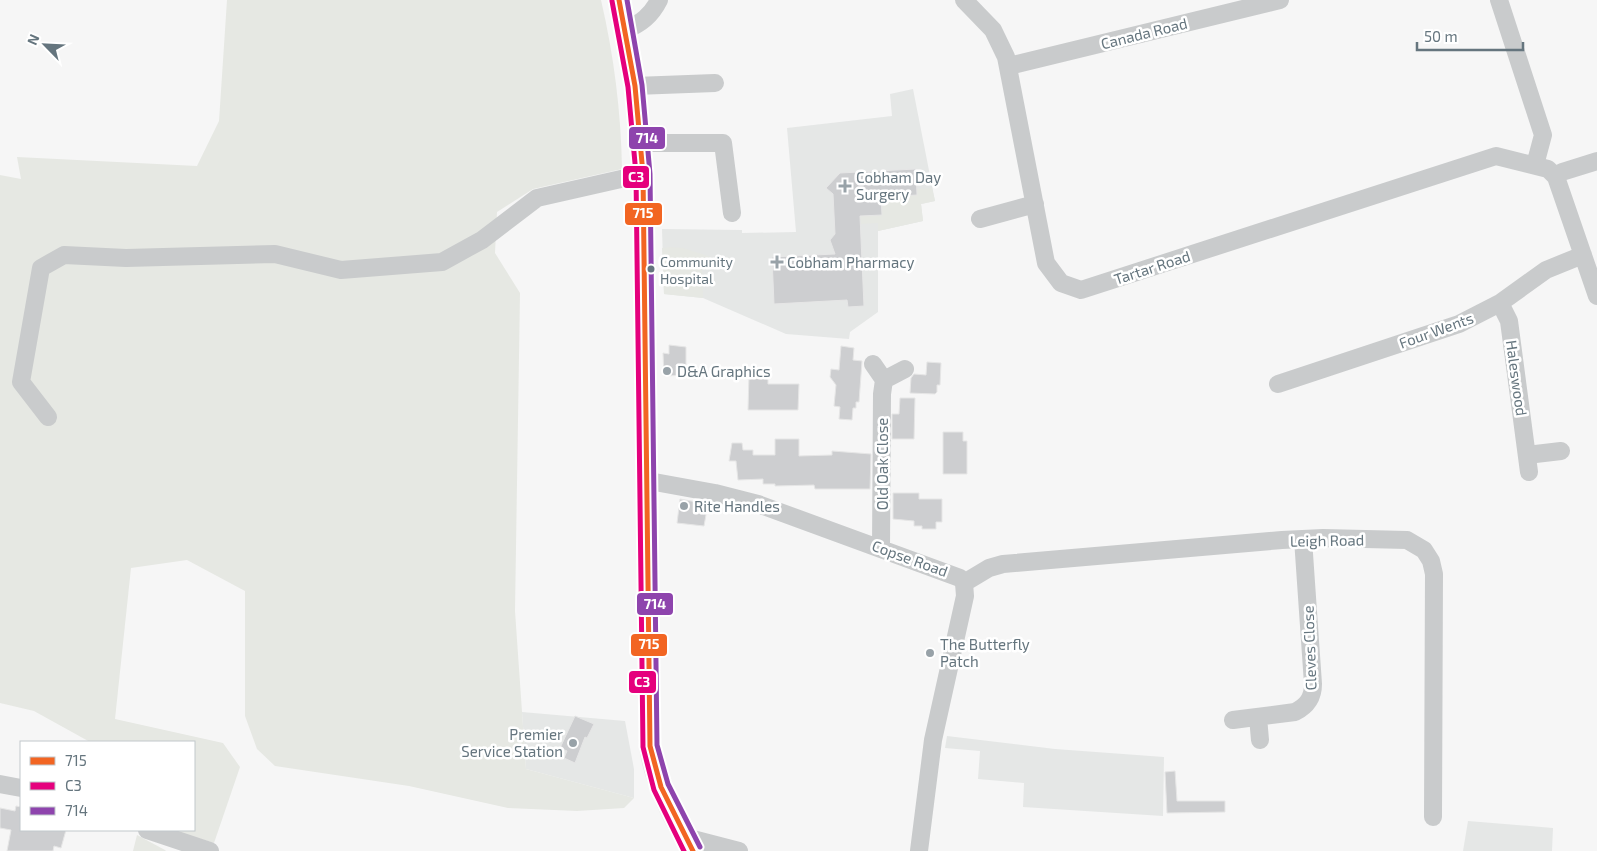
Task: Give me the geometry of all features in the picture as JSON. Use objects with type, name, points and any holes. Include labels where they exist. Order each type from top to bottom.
[{"type":"main road","points":[[619,0],[636,86],[642,143],[649,481],[650,746],[658,781],[689,844]]},
{"type":"street","points":[[626,30],[642,22],[653,12],[659,0]]},
{"type":"street","name":"Tartar Road","points":[[964,0],[993,30],[1009,66],[1046,263],[1061,283],[1081,290],[1496,156],[1548,169],[1556,177]]},
{"type":"street","name":"Canada Road","points":[[1009,66],[1258,2],[1280,0]]},
{"type":"street","points":[[1499,0],[1543,135],[1535,165]]},
{"type":"street","points":[[636,86],[715,83]]},
{"type":"street","points":[[642,143],[723,143],[732,213]]},
{"type":"street","points":[[1597,161],[1562,172],[1556,177],[1597,296]]},
{"type":"street","points":[[48,417],[21,382],[41,268],[64,255],[126,258],[275,254],[341,270],[442,262],[482,240],[537,198],[643,174]]},
{"type":"street","points":[[980,219],[1036,204]]},
{"type":"street","name":"Four Wents","points":[[1278,384],[1459,324],[1500,303],[1546,270],[1583,255]]},
{"type":"street","name":"Haleswood","points":[[1500,303],[1509,321],[1528,464],[1561,451]]},
{"type":"street","points":[[873,364],[884,380],[904,369]]},
{"type":"street","name":"Old Oak Close","points":[[881,548],[882,394],[884,380]]},
{"type":"street","name":"Copse Road","points":[[649,481],[715,493],[758,504],[955,574],[964,583],[965,596],[933,740],[919,851]]},
{"type":"street","name":"Leigh Road","points":[[964,583],[990,568],[1003,564],[1303,540],[1407,540],[1419,546],[1431,561],[1434,574],[1433,817]]},
{"type":"street","name":"Cleves Close","points":[[1233,720],[1295,712],[1307,704],[1313,692],[1303,540]]},
{"type":"street","points":[[1258,717],[1260,740]]},
{"type":"street","points":[[0,784],[20,788]]},
{"type":"street","points":[[149,831],[188,847],[210,851]]},
{"type":"street","points":[[689,844],[739,851]]},
{"type":"shaded area","points":[[227,0],[601,0],[616,84],[622,169],[533,189],[497,212],[495,253],[520,293],[515,611],[526,769],[634,798],[624,808],[577,811],[508,808],[409,786],[275,766],[257,749],[245,716],[245,591],[187,560],[131,568],[115,719],[223,743],[240,767],[214,843],[174,831],[195,831],[195,741],[88,741],[34,711],[0,703],[0,175],[21,179],[17,157],[197,166],[219,121]]},
{"type":"shaded area","points":[[913,89],[935,201],[921,204],[923,221],[878,231],[878,312],[850,332],[849,339],[786,334],[703,298],[664,294],[662,229],[742,230],[742,233],[796,232],[787,128],[892,116],[890,94]]},
{"type":"shaded area","points":[[932,188],[935,201],[921,204],[923,221],[878,231],[878,223],[860,224],[860,216],[881,197],[917,195],[917,189]]},
{"type":"shaded area","points":[[662,248],[683,248],[711,257],[702,258],[703,298],[664,294]]},
{"type":"shaded area","points":[[522,712],[625,721],[634,769],[634,798],[526,769]]},
{"type":"shaded area","points":[[947,736],[1055,749],[1164,757],[1163,816],[1023,807],[1024,783],[978,779],[980,751],[945,748]]},
{"type":"shaded area","points":[[1468,821],[1553,828],[1552,851],[1463,851]]},
{"type":"shaded area","points":[[137,835],[165,850],[166,851],[133,851]]},
{"type":"building","points":[[916,169],[917,195],[881,197],[882,215],[860,216],[864,306],[848,307],[847,300],[774,304],[772,257],[835,254],[830,240],[835,234],[833,194],[826,188],[840,173]]},
{"type":"building","points":[[669,345],[686,347],[686,375],[664,376],[663,353],[669,354]]},
{"type":"building","points":[[841,346],[854,348],[853,360],[862,361],[859,402],[856,402],[856,408],[853,408],[852,420],[839,419],[840,407],[834,406],[836,385],[830,377],[831,369],[839,370]]},
{"type":"building","points":[[927,362],[941,363],[940,385],[937,385],[937,392],[935,394],[910,393],[911,378],[914,374],[926,375]]},
{"type":"building","points":[[749,375],[768,377],[768,384],[799,384],[798,410],[748,410]]},
{"type":"building","points":[[900,398],[915,398],[914,439],[892,439],[892,414],[899,414]]},
{"type":"building","points":[[943,432],[963,432],[963,441],[967,441],[967,474],[943,474]]},
{"type":"building","points":[[775,439],[799,439],[799,456],[832,455],[832,451],[871,454],[870,489],[815,489],[814,485],[775,486],[775,484],[763,484],[763,479],[738,480],[736,461],[729,461],[732,443],[742,443],[743,450],[753,450],[753,455],[775,455]]},
{"type":"building","points":[[893,493],[919,493],[919,499],[942,499],[942,522],[936,522],[936,529],[922,529],[922,526],[914,526],[914,521],[893,519]]},
{"type":"building","points":[[680,499],[708,504],[704,526],[677,523]]},
{"type":"building","name":"Premier Service Station","points":[[575,716],[594,724],[587,738],[585,737],[575,763],[564,758],[567,751],[560,748]]},
{"type":"building","points":[[1175,771],[1177,801],[1225,801],[1225,812],[1167,813],[1165,772]]},
{"type":"building","points":[[16,806],[20,807],[20,831],[66,831],[61,848],[54,846],[53,851],[7,851],[11,830],[0,828],[0,808],[15,811]]},
{"type":"transit line","name":"715","points":[[619,0],[635,86],[643,174],[650,746],[661,787],[693,851]]},
{"type":"transit line","name":"714","points":[[627,0],[642,85],[650,174],[657,745],[668,784],[700,847]]},
{"type":"transit line","name":"C3","points":[[612,1],[628,87],[636,174],[643,747],[654,790],[684,851]]},
{"type":"place","name":"Cobham Day Surgery","points":[[845,186]]},
{"type":"place","name":"Cobham Pharmacy","points":[[777,262]]},
{"type":"place","name":"Community Hospital","points":[[651,269]]},
{"type":"place","name":"D&A Graphics","points":[[667,371]]},
{"type":"place","name":"Rite Handles","points":[[684,506]]},
{"type":"place","name":"The Butterfly Patch","points":[[930,653]]},
{"type":"place","name":"Premier Service Station","points":[[573,743]]}]
